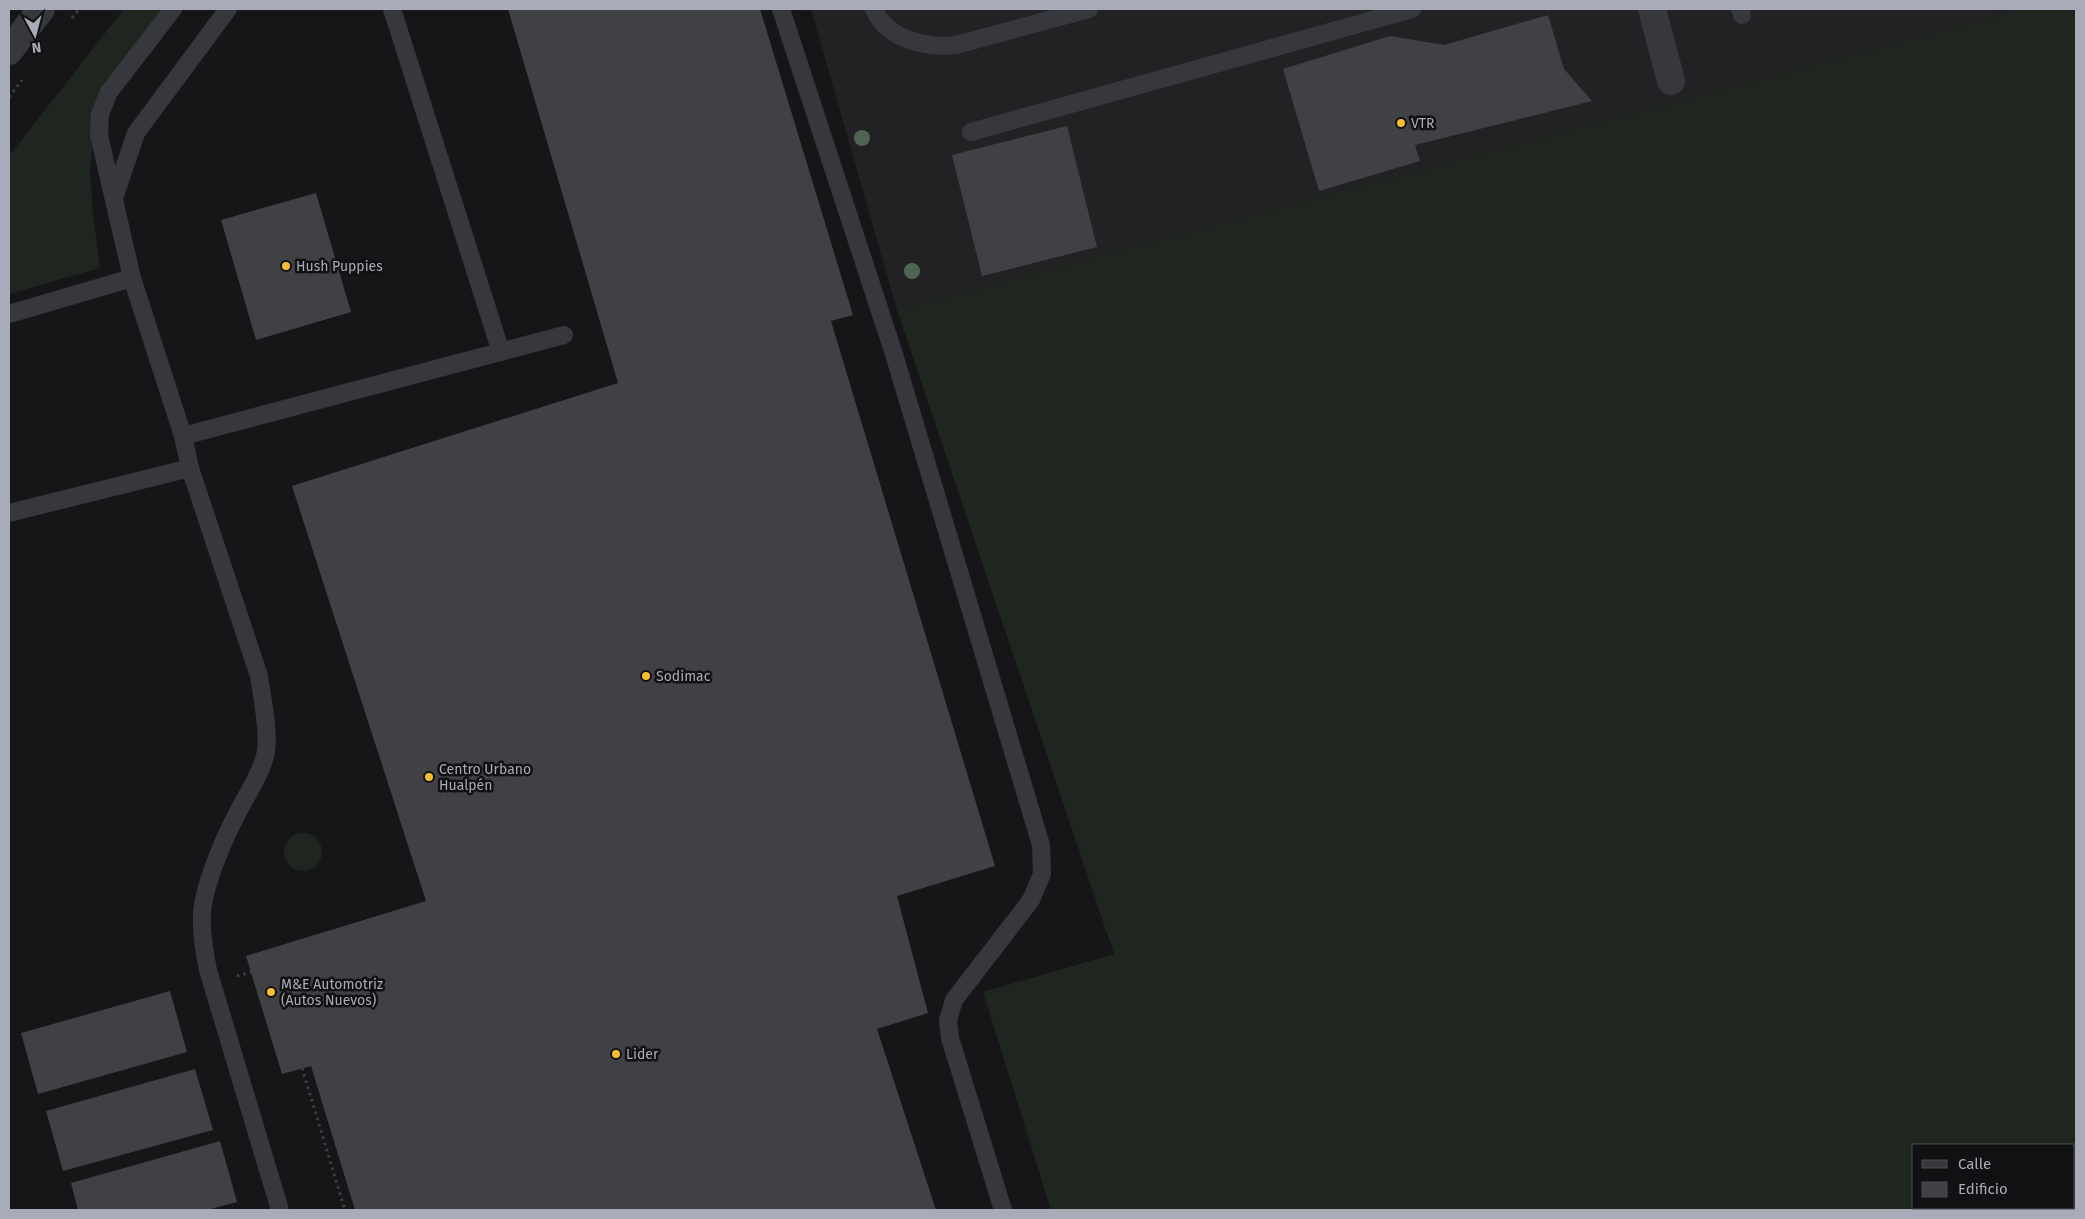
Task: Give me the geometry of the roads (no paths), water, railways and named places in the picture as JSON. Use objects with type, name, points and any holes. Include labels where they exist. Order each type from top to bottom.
[{"type":"street","points":[[9,51],[41,9]]},
{"type":"street","points":[[1652,9],[1671,81]]},
{"type":"lane","points":[[173,9],[110,92],[100,114],[99,135],[132,278],[183,436],[190,468],[259,676],[264,705],[266,752],[258,772],[233,820],[213,869],[202,912],[202,938],[208,970],[280,1210]]},
{"type":"lane","points":[[114,198],[136,132],[228,9]]},
{"type":"lane","points":[[392,9],[501,352]]},
{"type":"lane","points":[[781,9],[894,351],[1040,845],[1042,874],[1031,900],[954,1000],[948,1020],[950,1038],[1003,1210]]},
{"type":"lane","points":[[874,9],[887,26],[902,37],[919,44],[937,47],[956,45],[1089,9]]},
{"type":"lane","points":[[971,132],[1412,9]]},
{"type":"lane","points":[[9,314],[132,278]]},
{"type":"lane","points":[[183,436],[564,335]]},
{"type":"lane","points":[[9,513],[190,468]]},
{"type":"place","name":"VTR","points":[[1401,123]]},
{"type":"place","name":"Hush Puppies","points":[[286,266]]},
{"type":"place","name":"Sodimac","points":[[646,676]]},
{"type":"place","name":"Centro Urbano Hualpén","points":[[429,777]]},
{"type":"place","name":"M&E Automotriz (Autos Nuevos)","points":[[271,992]]},
{"type":"place","name":"Lider","points":[[616,1054]]}]
